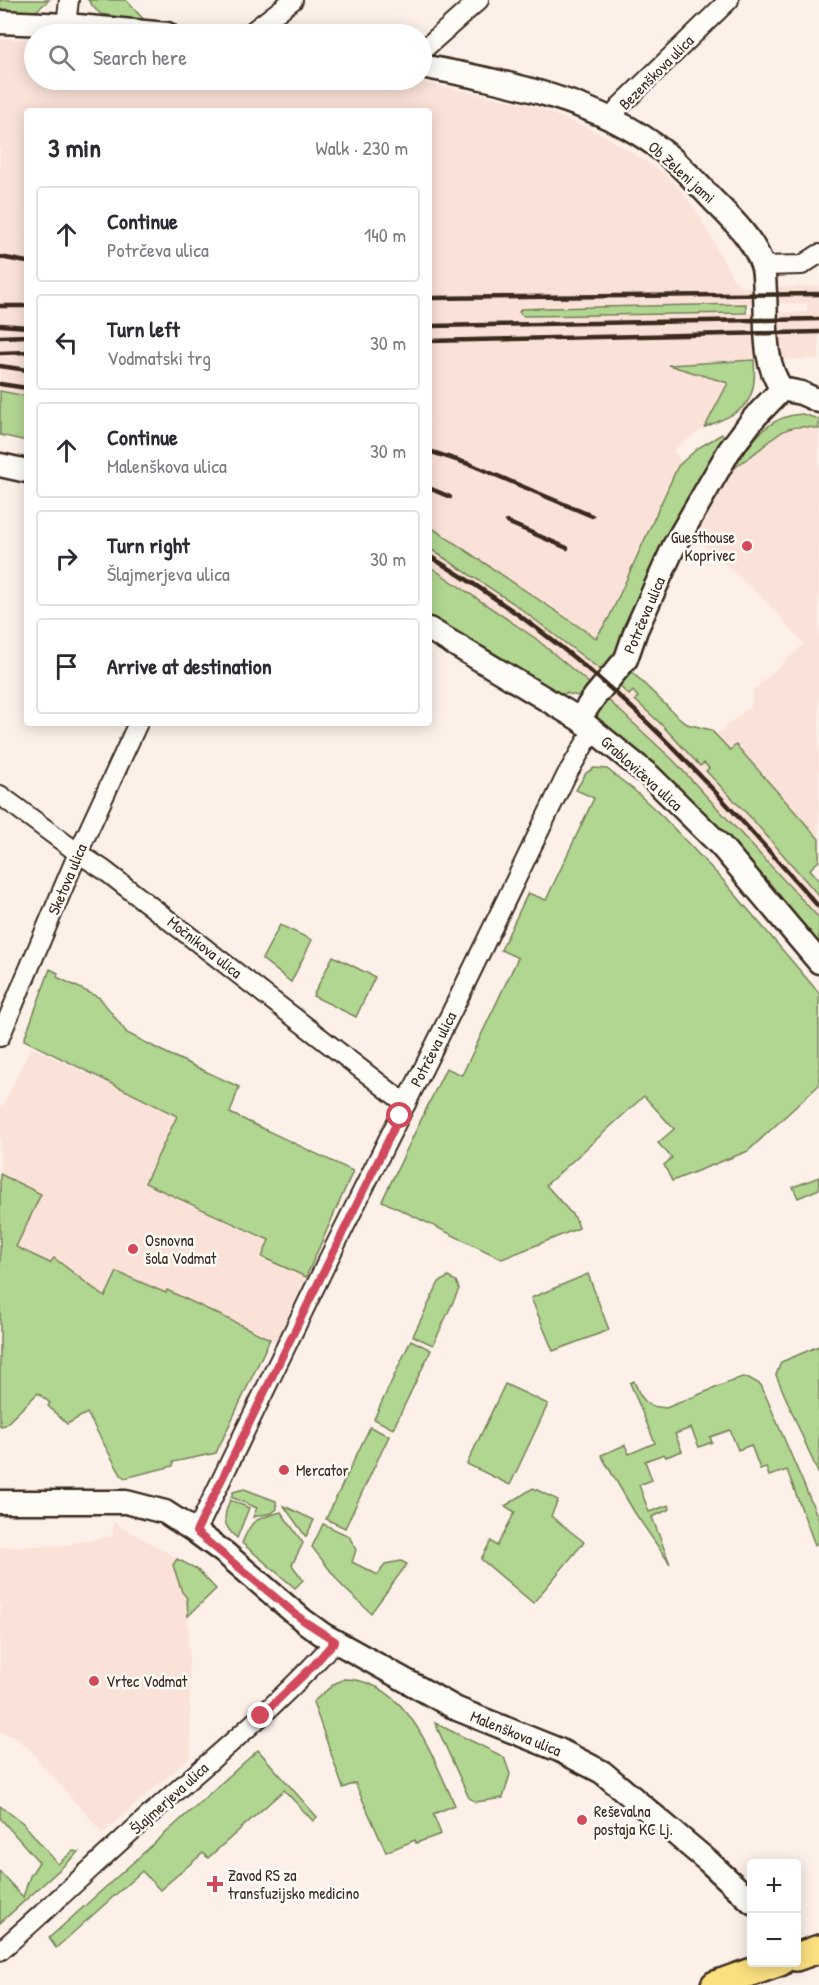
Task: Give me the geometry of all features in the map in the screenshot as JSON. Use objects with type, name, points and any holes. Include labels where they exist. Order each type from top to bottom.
[{"type":"main road","points":[[801,1955],[819,1949]]},
{"type":"main road","points":[[715,1985],[766,1967]]},
{"type":"street","points":[[66,24],[69,0]]},
{"type":"street","points":[[262,24],[293,0]]},
{"type":"street","points":[[432,47],[478,0]]},
{"type":"street","name":"Bezenškova ulica","points":[[611,119],[621,105],[729,0]]},
{"type":"street","points":[[0,22],[44,24]]},
{"type":"street","name":"Ob Zeleni jami","points":[[432,60],[552,96],[611,119],[646,139],[683,169],[730,217],[750,243],[763,266],[769,363],[782,389]]},
{"type":"street","points":[[763,266],[802,265],[819,254]]},
{"type":"street","points":[[782,389],[801,393],[819,401]]},
{"type":"street","name":"Potrčeva ulica","points":[[196,1532],[566,776],[595,696],[626,658],[636,630],[674,546],[729,451],[754,418],[782,389]]},
{"type":"street","points":[[0,465],[24,470]]},
{"type":"street","name":"Grablovičeva ulica","points":[[432,631],[586,725],[650,776],[721,846],[819,962]]},
{"type":"street","name":"Sketova ulica","points":[[0,1037],[78,853],[137,726]]},
{"type":"street","name":"Močnikova ulica","points":[[0,795],[104,870],[406,1104]]},
{"type":"street","name":"Malenškova ulica","points":[[0,1502],[126,1502],[165,1512],[196,1532],[304,1621],[335,1641],[458,1709],[559,1750],[602,1772],[709,1862],[747,1897]]},
{"type":"street","name":"Šlajmerjeva ulica","points":[[0,1951],[100,1858],[280,1699],[335,1641]]},
{"type":"shaded area","points":[[0,39],[24,39],[24,90],[432,90],[432,84],[531,105],[602,134],[664,173],[697,211],[732,277],[741,287],[819,286],[819,359],[724,361],[670,365],[728,383],[705,427],[673,450],[681,461],[609,618],[596,638],[432,528],[432,108],[24,108],[24,395],[0,390]],"holes":[[[807,303],[807,312],[524,316],[547,308]]]},
{"type":"shaded area","points":[[802,414],[819,419],[819,839],[737,745],[730,751],[716,735],[751,706],[753,690],[804,644],[765,600],[692,535],[735,468],[735,464],[757,436],[773,421]]},
{"type":"shaded area","points":[[432,550],[513,603],[629,694],[632,691],[638,697],[635,700],[661,724],[699,766],[704,763],[709,768],[706,772],[752,819],[819,896],[819,918],[673,760],[535,638],[432,568]]},
{"type":"shaded area","name":"Osnovna šola Vodmat","points":[[31,1047],[178,1116],[145,1183],[269,1241],[262,1257],[306,1277],[276,1341],[270,1339],[216,1453],[72,1385],[50,1404],[0,1358],[0,1105],[3,1106]]},
{"type":"shaded area","name":"Vrtec Vodmat","points":[[113,1522],[197,1569],[216,1589],[188,1616],[191,1756],[103,1833],[39,1762],[37,1756],[13,1736],[0,1732],[0,1547],[63,1545],[113,1536]]},
{"type":"green space","points":[[0,0],[49,0],[36,11],[0,12]]},
{"type":"green space","points":[[88,0],[126,0],[145,21],[101,14]]},
{"type":"green space","points":[[746,304],[746,313],[524,316],[519,312],[521,309],[547,308]]},
{"type":"green space","points":[[754,360],[753,388],[745,405],[729,416],[705,427],[728,383],[668,365]]},
{"type":"green space","points":[[0,391],[24,395],[24,440],[0,435]]},
{"type":"green space","points":[[802,414],[819,419],[819,429],[797,427],[781,432],[735,468],[763,430],[780,419]]},
{"type":"green space","points":[[722,434],[724,436],[670,528],[611,661],[602,671],[513,603],[432,550],[432,528],[596,638],[609,618],[678,466],[698,448]]},
{"type":"green space","points":[[432,568],[535,638],[590,684],[578,696],[566,693],[562,695],[432,618]]},
{"type":"green space","points":[[629,672],[633,673],[687,724],[711,730],[730,750],[736,745],[819,839],[819,861],[810,869],[819,880],[819,896],[752,819],[706,771],[709,768],[704,763],[700,766],[635,700],[638,697],[633,691],[629,695],[617,684]]},
{"type":"green space","points":[[605,697],[673,760],[819,918],[819,946],[661,773],[600,722],[596,713]]},
{"type":"green space","points":[[594,768],[607,769],[662,816],[723,880],[819,993],[819,1085],[748,1151],[672,1181],[664,1165],[672,1158],[658,1143],[674,1129],[644,1096],[546,1185],[576,1219],[579,1228],[502,1259],[382,1201],[446,1068],[462,1075],[518,958],[501,950],[528,893],[546,900],[594,798],[576,790],[586,773]]},
{"type":"green space","points":[[280,925],[312,940],[291,982],[262,959]]},
{"type":"green space","points":[[333,956],[375,977],[356,1017],[313,996]]},
{"type":"green space","points":[[50,969],[58,973],[57,977],[100,998],[127,1033],[239,1087],[230,1113],[353,1171],[306,1277],[262,1257],[269,1240],[145,1183],[177,1116],[24,1040]]},
{"type":"green space","points":[[0,1174],[41,1194],[16,1247],[50,1263],[54,1258],[105,1297],[117,1272],[166,1293],[167,1290],[270,1339],[216,1453],[173,1462],[173,1466],[125,1478],[121,1475],[87,1413],[67,1424],[48,1406],[50,1403],[38,1393],[5,1425],[0,1426]]},
{"type":"green space","points":[[819,1177],[819,1189],[798,1198],[793,1187]]},
{"type":"green space","points":[[588,1274],[609,1330],[553,1351],[531,1298]]},
{"type":"green space","points":[[448,1277],[456,1281],[459,1289],[433,1345],[413,1336],[439,1282]]},
{"type":"green space","points":[[411,1340],[431,1350],[393,1429],[374,1419]]},
{"type":"green space","points":[[819,1346],[819,1475],[776,1375],[781,1362]]},
{"type":"green space","points":[[742,1377],[761,1385],[819,1520],[819,1541],[815,1545],[787,1470],[769,1476],[766,1467],[760,1469],[751,1445],[738,1450],[730,1430],[710,1437],[712,1442],[699,1447],[691,1428],[675,1434],[682,1451],[666,1457],[664,1454],[645,1461],[652,1480],[639,1485],[649,1512],[669,1505],[670,1509],[652,1517],[670,1564],[635,1513],[601,1455],[625,1445],[629,1454],[655,1443],[630,1383],[634,1381],[640,1395],[651,1406],[666,1408]]},
{"type":"green space","points":[[505,1384],[548,1404],[510,1485],[467,1464]]},
{"type":"green space","points":[[370,1427],[389,1436],[345,1528],[326,1519]]},
{"type":"green space","points":[[533,1488],[558,1500],[551,1516],[584,1542],[533,1603],[481,1559],[491,1541],[497,1546],[515,1512],[505,1506]]},
{"type":"green space","points":[[244,1489],[276,1501],[277,1509],[272,1513],[253,1517],[257,1508],[231,1497],[233,1492]]},
{"type":"green space","points":[[230,1500],[249,1508],[237,1538],[225,1521]]},
{"type":"green space","points":[[284,1506],[314,1520],[306,1537]]},
{"type":"green space","points":[[281,1512],[303,1543],[292,1565],[303,1580],[295,1588],[242,1543],[252,1524]]},
{"type":"green space","points":[[323,1524],[349,1536],[356,1550],[352,1562],[378,1575],[385,1564],[401,1561],[407,1564],[371,1613],[343,1587],[312,1547]]},
{"type":"green space","points":[[177,1559],[197,1569],[216,1589],[188,1616],[187,1598],[182,1592],[173,1565]]},
{"type":"green space","points":[[344,1679],[366,1682],[385,1692],[401,1706],[415,1724],[427,1744],[455,1805],[433,1814],[441,1834],[416,1843],[415,1840],[386,1852],[355,1783],[343,1788],[313,1702],[334,1684]]},
{"type":"green space","points":[[435,1723],[504,1757],[510,1774],[503,1798],[476,1802],[469,1798]]},
{"type":"green space","points":[[258,1750],[317,1817],[313,1821],[284,1790],[208,1858],[203,1853],[160,1890],[142,1871],[56,1948],[49,1938]]},
{"type":"green space","points":[[0,1806],[23,1823],[58,1864],[73,1851],[79,1852],[0,1923],[0,1872],[23,1897],[30,1876],[39,1862],[0,1818]]},
{"type":"railway","points":[[0,257],[24,261]]},
{"type":"railway","points":[[432,298],[819,294]]},
{"type":"railway","points":[[0,306],[24,306]]},
{"type":"railway","points":[[432,326],[819,319]]},
{"type":"railway","points":[[0,325],[24,327]]},
{"type":"railway","points":[[432,341],[819,332]]},
{"type":"railway","points":[[0,337],[24,336]]},
{"type":"railway","points":[[0,353],[24,352]]},
{"type":"railway","points":[[0,366],[24,370]]},
{"type":"railway","points":[[0,384],[24,388]]},
{"type":"railway","points":[[432,452],[472,465],[592,516]]},
{"type":"railway","points":[[432,489],[450,497]]},
{"type":"railway","points":[[507,522],[567,548]]},
{"type":"railway","points":[[432,558],[517,614],[573,657],[626,703],[695,771],[819,907]]},
{"type":"place","name":"Guesthouse Koprivec","points":[[747,546]]},
{"type":"place","name":"Osnovna šola Vodmat","points":[[133,1249]]},
{"type":"place","name":"Mercator","points":[[284,1470]]},
{"type":"place","name":"Vrtec Vodmat","points":[[94,1681]]},
{"type":"place","name":"Reševalna postaja KC Lj.","points":[[582,1820]]},
{"type":"place","name":"Zavod RS za transfuzijsko medicino","points":[[215,1884]]},
{"type":"route","points":[[261,1716],[313,1666],[335,1641],[304,1621],[226,1554],[196,1532],[400,1116]]}]
